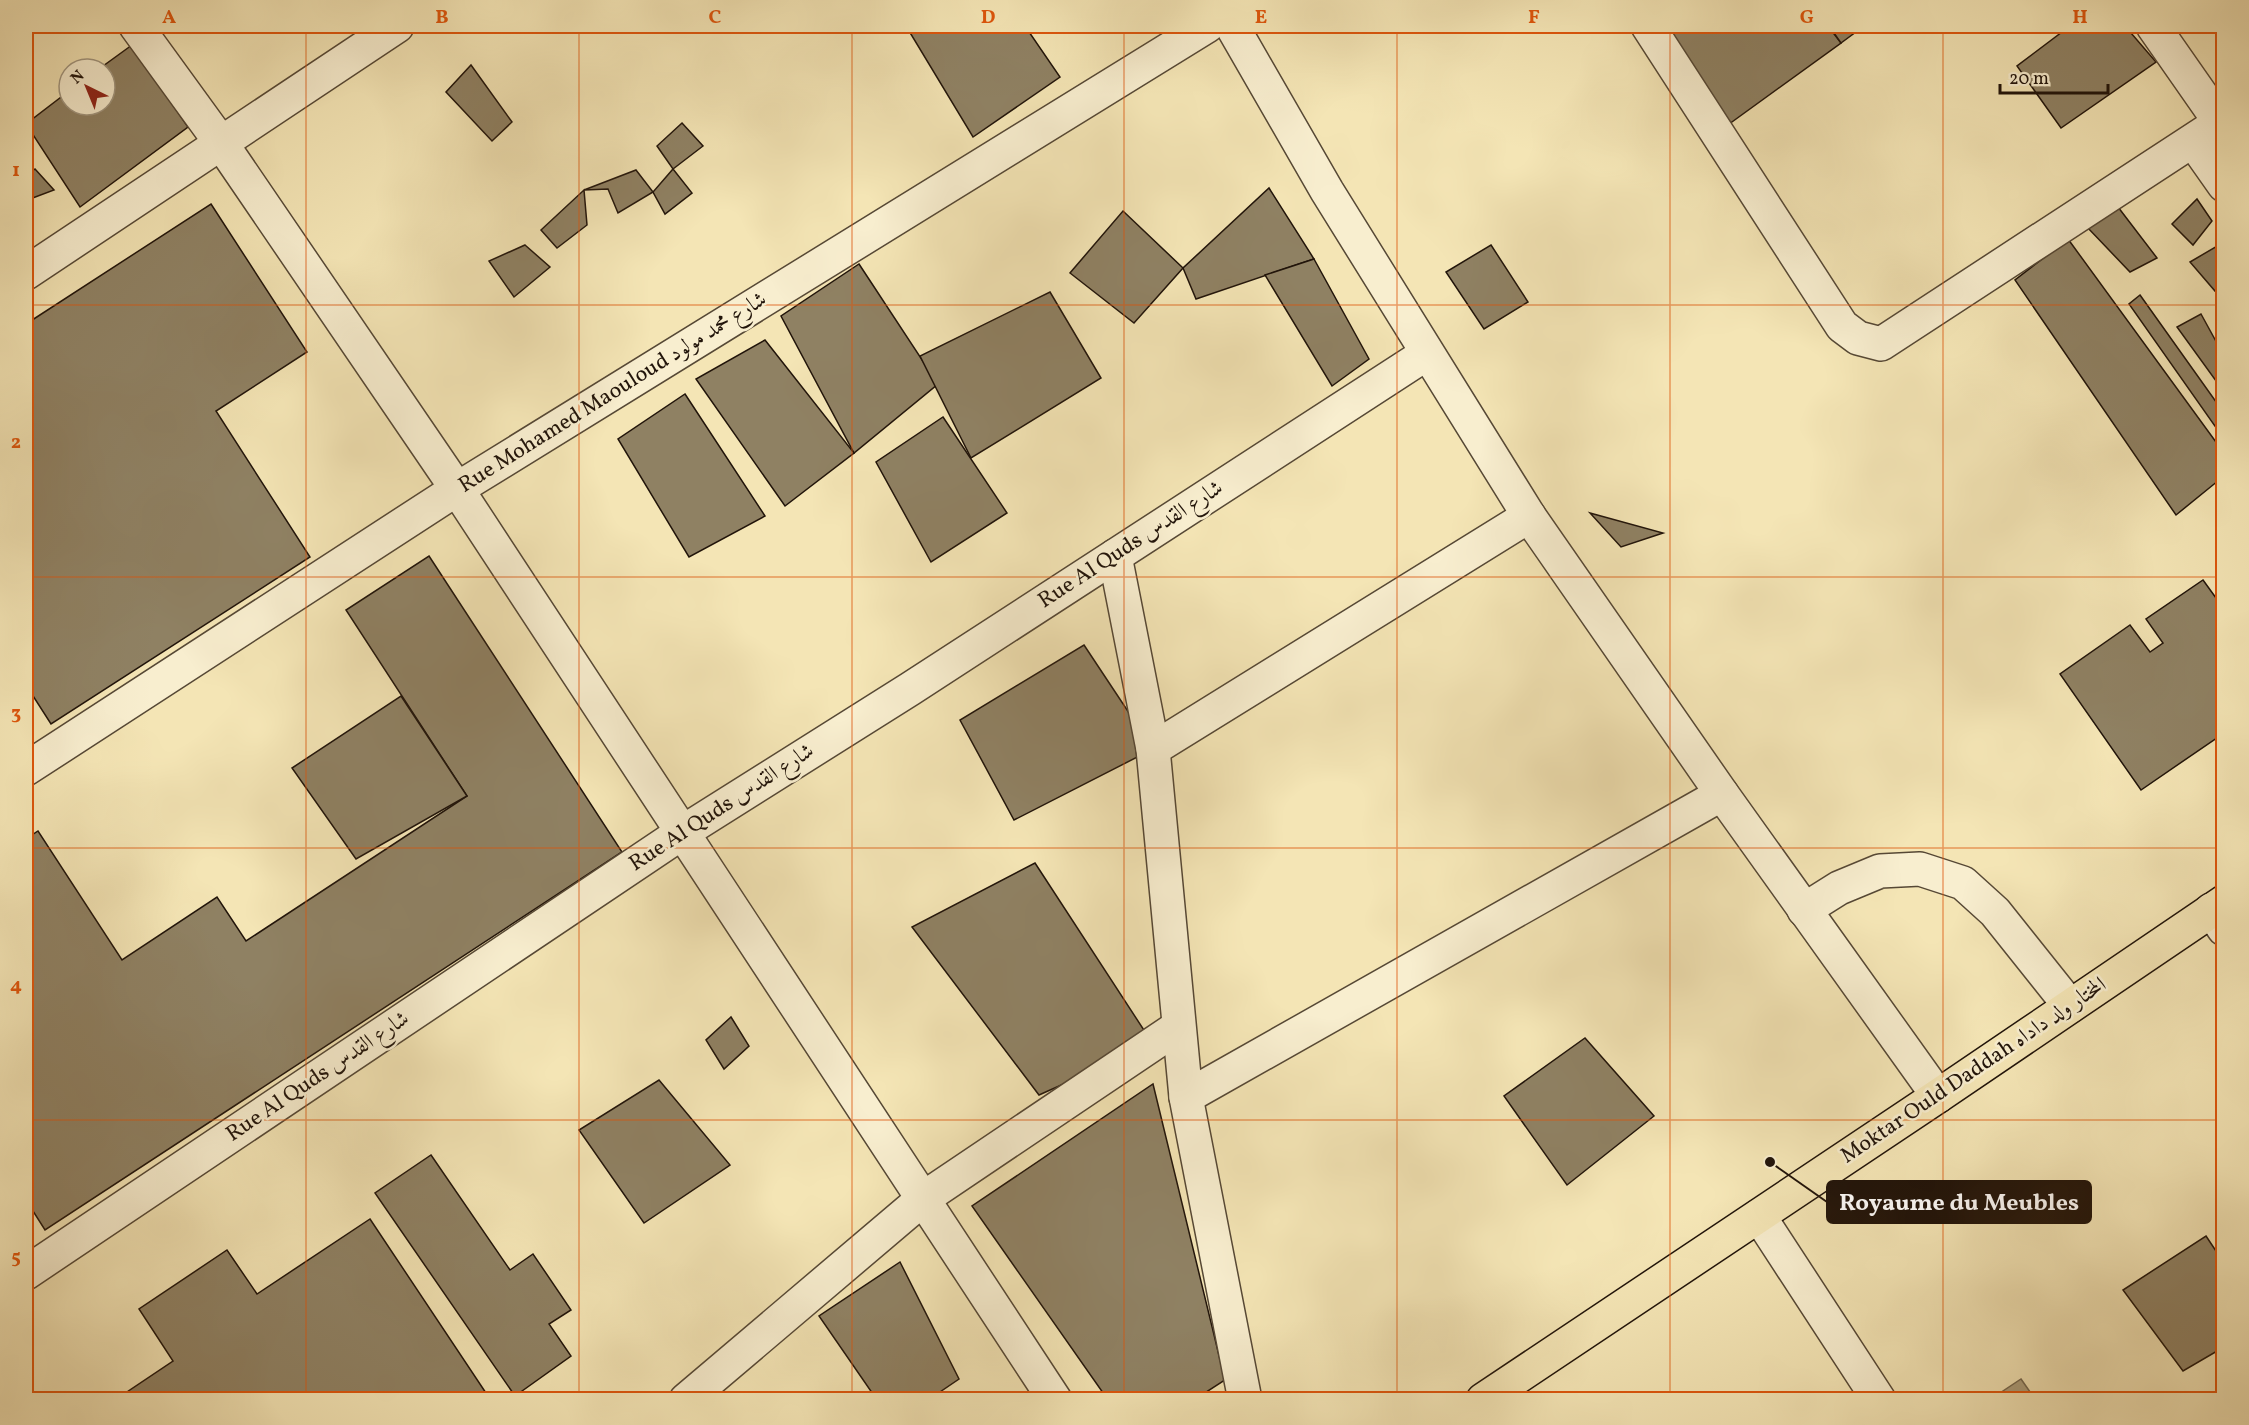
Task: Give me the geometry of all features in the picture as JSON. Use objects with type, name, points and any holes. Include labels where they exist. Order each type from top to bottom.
[{"type":"main road","name":"Moktar Ould Daddah المختار ولد داداه","points":[[1483,1400],[2070,1006],[2219,914]]},
{"type":"street","points":[[136,26],[221,143],[457,489],[1055,1400]]},
{"type":"street","points":[[26,273],[397,26]]},
{"type":"street","name":"Rue Mohamed Maouloud شارع محمد مولود","points":[[26,769],[457,489],[1207,26]]},
{"type":"street","points":[[1232,26],[1327,191],[1426,354],[1529,516],[1722,794],[1938,1096]]},
{"type":"street","points":[[1648,26],[1842,326],[1858,338],[1881,344],[2222,121],[2152,26]]},
{"type":"street","points":[[2193,141],[2223,185]]},
{"type":"street","name":"Rue Al Quds شارع القدس","points":[[26,1273],[683,831],[1115,556],[1426,354]]},
{"type":"street","points":[[1153,749],[1529,516]]},
{"type":"street","points":[[1115,556],[1153,749],[1186,1097],[1245,1400]]},
{"type":"street","points":[[1186,1097],[1722,794]]},
{"type":"street","points":[[1804,909],[1839,888],[1880,871],[1920,869],[1963,883],[1995,912],[2070,1006]]},
{"type":"street","points":[[686,1400],[924,1198],[1178,1027]]},
{"type":"street","points":[[1759,1216],[1879,1400]]},
{"type":"shaded area","points":[[2021,1379],[2035,1399],[1991,1399]]},
{"type":"building","points":[[906,26],[1025,26],[1060,77],[973,137]]},
{"type":"building","points":[[1672,26],[1828,26],[1841,43],[1725,127],[1663,33]]},
{"type":"building","points":[[1829,26],[1864,26],[1841,43]]},
{"type":"building","points":[[2070,26],[2125,26],[2156,62],[2061,128],[2017,66]]},
{"type":"building","points":[[132,45],[188,127],[80,207],[26,124],[57,100],[57,117],[117,117],[116,57]]},
{"type":"building","points":[[471,65],[512,122],[492,141],[446,92]]},
{"type":"building","points":[[682,123],[703,146],[673,169],[657,146]]},
{"type":"building","points":[[35,169],[54,190],[30,199],[26,187],[26,176]]},
{"type":"building","points":[[673,169],[692,193],[665,214],[653,192]]},
{"type":"building","points":[[636,170],[653,192],[618,213],[608,189],[584,190]]},
{"type":"building","points":[[1269,188],[1314,259],[1196,299],[1183,268]]},
{"type":"building","points":[[584,190],[587,225],[557,248],[541,230]]},
{"type":"building","points":[[2197,199],[2212,221],[2193,245],[2172,224]]},
{"type":"building","points":[[211,204],[307,352],[216,411],[310,557],[51,724],[26,685],[26,324]]},
{"type":"building","points":[[2118,207],[2157,258],[2130,272],[2086,226]]},
{"type":"building","points":[[1123,211],[1183,268],[1134,323],[1070,273]]},
{"type":"building","points":[[2068,239],[2224,453],[2224,476],[2176,515],[2015,280]]},
{"type":"building","points":[[2224,242],[2224,287],[2215,291],[2190,262]]},
{"type":"building","points":[[525,245],[550,267],[514,297],[489,261]]},
{"type":"building","points":[[1491,245],[1528,302],[1484,329],[1446,272]]},
{"type":"building","points":[[1314,259],[1369,359],[1332,386],[1265,275]]},
{"type":"building","points":[[859,264],[938,384],[854,453],[781,316]]},
{"type":"building","points":[[1050,292],[1101,378],[971,458],[920,356]]},
{"type":"building","points":[[2140,295],[2224,413],[2224,439],[2129,304]]},
{"type":"building","points":[[2201,314],[2224,356],[2224,392],[2177,327]]},
{"type":"building","points":[[765,340],[854,453],[785,506],[696,379]]},
{"type":"building","points":[[685,394],[765,516],[689,557],[618,439]]},
{"type":"building","points":[[943,417],[1007,513],[931,562],[876,462]]},
{"type":"building","points":[[1590,513],[1663,533],[1621,547]]},
{"type":"building","points":[[429,556],[622,852],[45,1230],[26,1200],[26,839],[38,831],[122,960],[217,897],[246,941],[467,796],[346,610]]},
{"type":"building","points":[[2203,580],[2224,609],[2224,733],[2141,790],[2060,674],[2130,625],[2150,652],[2163,643],[2146,619]]},
{"type":"building","points":[[1084,645],[1153,749],[1014,820],[960,720]]},
{"type":"building","points":[[401,696],[467,796],[356,859],[292,768]]},
{"type":"building","points":[[1035,863],[1153,1044],[1039,1095],[912,927]]},
{"type":"building","points":[[731,1017],[749,1046],[724,1069],[706,1040]]},
{"type":"building","points":[[1585,1038],[1654,1116],[1567,1185],[1504,1096]]},
{"type":"building","points":[[659,1080],[730,1165],[644,1223],[579,1130]]},
{"type":"building","points":[[1153,1084],[1225,1380],[1194,1400],[1108,1400],[972,1206]]},
{"type":"building","points":[[431,1155],[510,1270],[533,1254],[571,1310],[549,1324],[571,1356],[515,1396],[375,1193]]},
{"type":"building","points":[[370,1219],[490,1399],[115,1400],[173,1361],[139,1309],[227,1250],[257,1294]]},
{"type":"building","points":[[2206,1236],[2224,1263],[2224,1347],[2183,1371],[2123,1290]]},
{"type":"building","points":[[900,1262],[959,1379],[928,1400],[877,1400],[819,1316]]},
{"type":"place","name":"Royaume du Meubles","points":[[1770,1162]]}]
